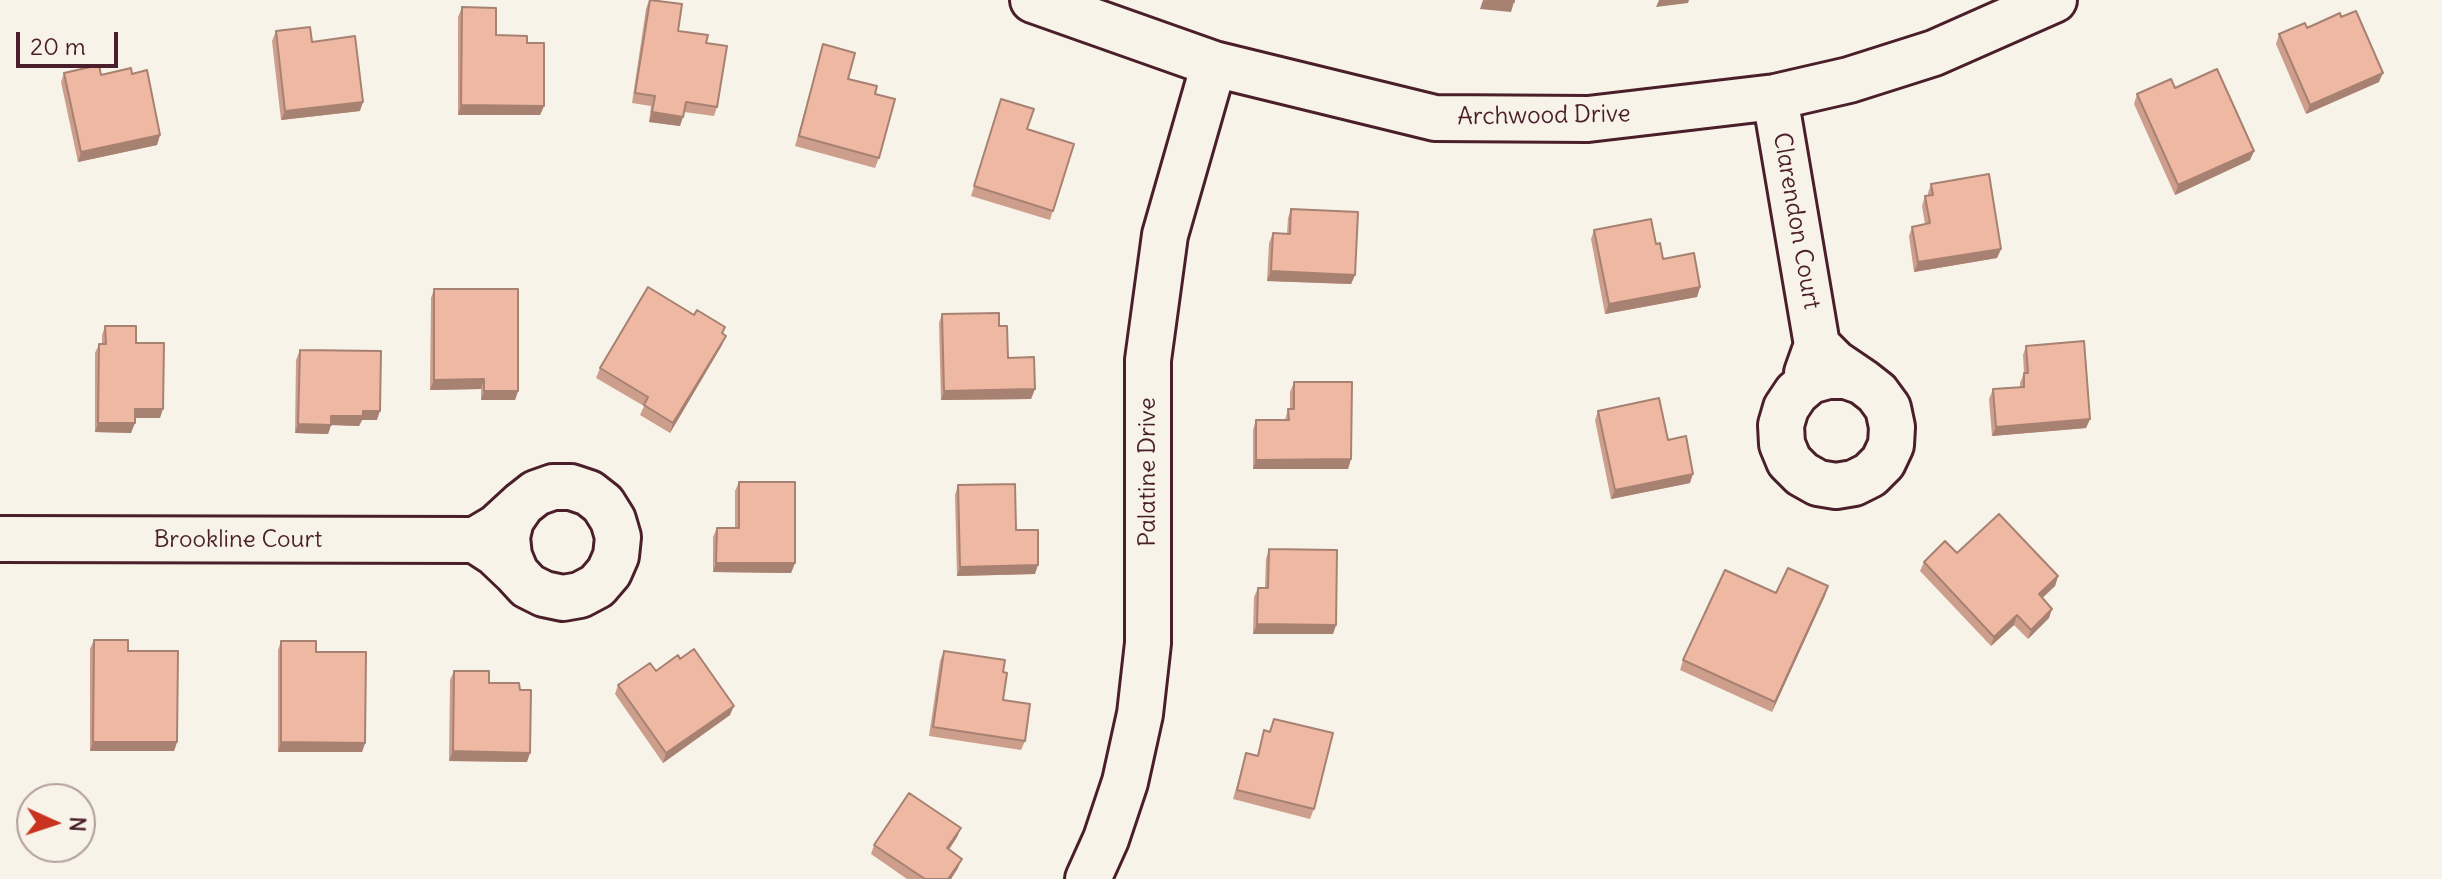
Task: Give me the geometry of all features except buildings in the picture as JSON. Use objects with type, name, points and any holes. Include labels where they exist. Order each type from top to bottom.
[{"type":"street","name":"Archwood Drive","points":[[1033,0],[1214,64],[1435,118],[1588,119],[1775,97],[1849,80],[1934,53],[2054,0]]},
{"type":"street","name":"Palatine Drive","points":[[1088,879],[1106,839],[1125,782],[1140,714],[1148,643],[1148,360],[1165,235],[1214,64]]},
{"type":"street","name":"Clarendon Court","points":[[1775,97],[1817,345]]},
{"type":"street","points":[[1817,345],[1835,363],[1863,382],[1877,393],[1888,408],[1892,427],[1891,445],[1883,462],[1870,475],[1854,483],[1836,486],[1818,483],[1802,474],[1789,461],[1782,444],[1781,425],[1786,408],[1810,368],[1817,345]]},
{"type":"street","points":[[1796,393],[1810,381],[1828,376],[1846,376],[1863,382]]},
{"type":"street","points":[[553,487],[571,487],[589,493],[603,504],[613,520],[618,537],[616,556],[609,572],[597,586],[580,595],[563,598],[544,594],[528,586],[495,553],[475,540],[497,527],[522,504],[536,493],[553,487]]},
{"type":"street","points":[[516,573],[509,556],[507,537],[511,520],[522,504]]},
{"type":"street","name":"Brookline Court","points":[[0,539],[475,540]]}]
